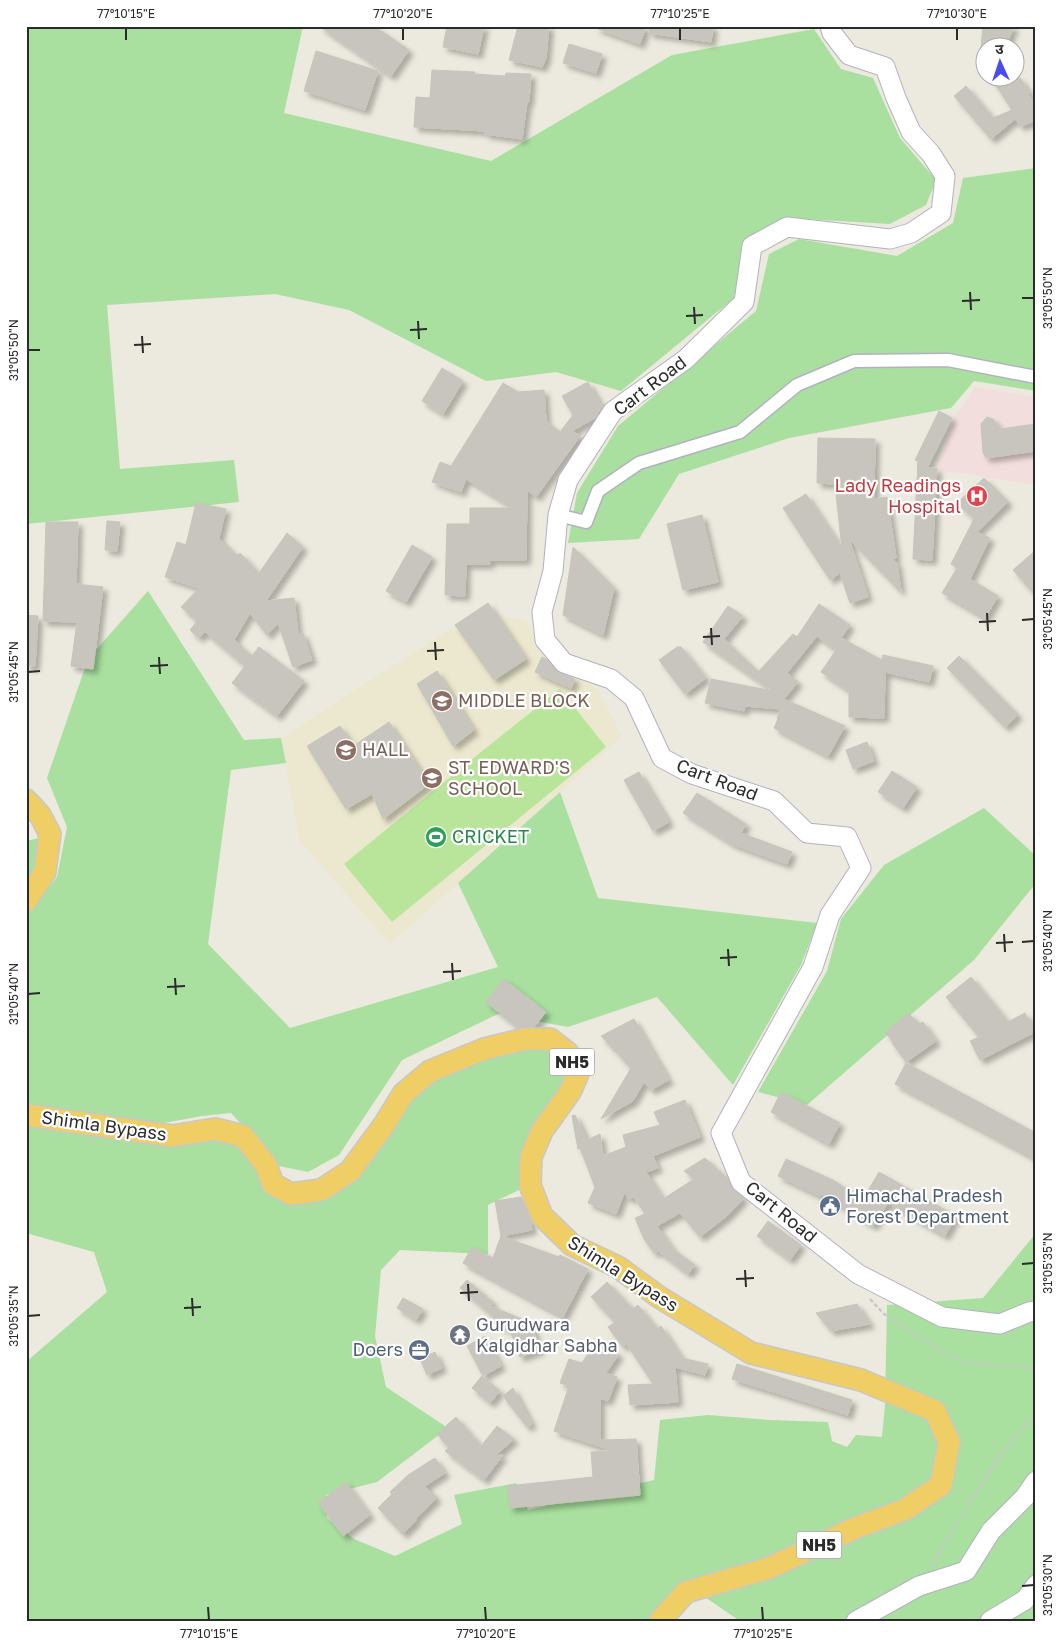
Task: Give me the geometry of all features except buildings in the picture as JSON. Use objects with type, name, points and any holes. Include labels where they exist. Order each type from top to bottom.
[{"type":"highway","points":[[26,800],[40,815],[50,834],[45,872],[26,902]]},
{"type":"highway","name":"Shimla Bypass","points":[[26,1115],[172,1136],[215,1129],[243,1136],[266,1165],[273,1184],[291,1194],[321,1190],[350,1171],[384,1125],[403,1094],[430,1071],[484,1049],[525,1038],[550,1039],[568,1053],[578,1074],[570,1092],[542,1131],[531,1157],[530,1185],[542,1216],[572,1245],[618,1267],[659,1297],[752,1353],[861,1380],[935,1411],[949,1442],[941,1485],[906,1509],[854,1528],[769,1568],[686,1592],[660,1621]]},
{"type":"main road","name":"Cart Road","points":[[830,26],[832,33],[849,55],[885,67],[911,132],[931,154],[945,176],[941,213],[911,233],[890,239],[787,227],[752,246],[744,302],[686,359],[613,411],[568,480],[558,515],[553,570],[542,612],[545,640],[564,663],[611,679],[634,698],[662,758],[692,774],[774,801],[807,833],[847,837],[862,868],[830,915],[813,967],[720,1132],[742,1182],[858,1274],[942,1317],[1000,1324],[1036,1311]]},
{"type":"main road","points":[[856,1621],[919,1586],[966,1571],[991,1531],[1025,1497],[1036,1481]]},
{"type":"main road","points":[[990,1621],[1025,1600],[1036,1585]]},
{"type":"street","points":[[558,515],[586,522],[598,491],[639,463],[740,432],[798,385],[854,362],[948,360],[1036,377]]},
{"type":"path","points":[[869,1298],[884,1314],[944,1354],[968,1362],[994,1366],[1031,1366],[1036,1369]]},
{"type":"path","points":[[919,1586],[996,1461],[1036,1412]]},
{"type":"shaded area","points":[[975,387],[1036,397],[1036,485],[938,470],[956,415]]},
{"type":"shaded area","name":"ST. EDWARD'S SCHOOL","points":[[475,613],[526,620],[545,658],[598,689],[622,736],[390,944],[299,840],[281,738]]},
{"type":"green space","points":[[26,26],[303,26],[284,113],[491,161],[672,55],[814,29],[841,69],[873,78],[900,138],[936,180],[926,205],[890,224],[787,218],[744,240],[734,298],[621,391],[556,372],[486,381],[349,310],[275,294],[107,305],[120,469],[234,460],[239,502],[26,524]]},
{"type":"green space","points":[[1036,168],[1036,391],[974,381],[951,408],[789,438],[679,474],[639,539],[568,543],[577,493],[618,426],[756,311],[769,254],[799,239],[897,256],[953,223],[963,178]]},
{"type":"green space","points":[[148,591],[244,740],[281,738],[286,763],[231,770],[208,944],[290,1028],[498,967],[458,883],[560,792],[598,898],[817,923],[801,965],[733,1085],[657,997],[568,1027],[498,1014],[402,1060],[339,1155],[308,1172],[279,1166],[231,1113],[158,1124],[26,1104],[26,916],[57,877],[67,827],[47,778],[88,659]]},
{"type":"green space","name":"CRICKET","points":[[560,689],[606,747],[392,922],[344,864]]},
{"type":"green space","points":[[984,808],[1036,856],[1036,883],[974,960],[807,1105],[758,1092],[827,971],[841,919],[884,865]]},
{"type":"green space","points":[[39,838],[34,875],[26,883],[26,841]]},
{"type":"green space","points":[[550,1046],[572,1076],[526,1156],[519,1190],[488,1205],[488,1254],[400,1250],[381,1270],[375,1336],[386,1387],[448,1428],[377,1482],[326,1495],[327,1518],[354,1539],[395,1556],[462,1524],[454,1495],[516,1483],[528,1510],[654,1480],[660,1420],[708,1415],[828,1422],[832,1441],[847,1447],[856,1435],[882,1437],[885,1405],[887,1305],[983,1298],[1036,1233],[1036,1621],[740,1621],[683,1582],[652,1621],[26,1621],[26,1362],[107,1292],[94,1252],[26,1233],[26,1122],[214,1136],[241,1142],[272,1189],[323,1194],[409,1097],[433,1076],[489,1054]]},
{"type":"place","name":"Lady Readings Hospital","points":[[977,496]]},
{"type":"place","name":"MIDDLE BLOCK","points":[[442,701]]},
{"type":"place","name":"HALL","points":[[346,750]]},
{"type":"place","name":"ST. EDWARD'S SCHOOL","points":[[432,778]]},
{"type":"place","name":"CRICKET","points":[[436,837]]},
{"type":"place","name":"Himachal Pradesh Forest Department","points":[[830,1206]]},
{"type":"place","name":"Gurudwara Kalgidhar Sabha","points":[[460,1335]]},
{"type":"place","name":"Doers","points":[[419,1350]]}]
